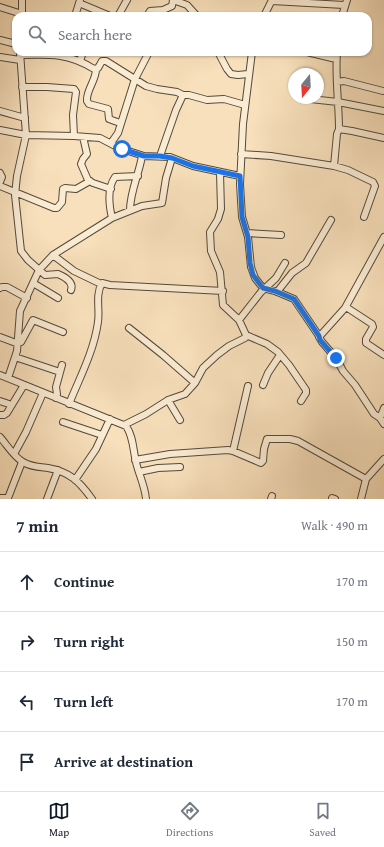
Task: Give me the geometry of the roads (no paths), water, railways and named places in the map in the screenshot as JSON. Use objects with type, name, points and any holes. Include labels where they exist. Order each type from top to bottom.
[{"type":"street","points":[[22,0],[22,12]]},
{"type":"street","points":[[120,12],[127,0]]},
{"type":"street","points":[[149,12],[152,10],[163,10],[172,6],[173,0],[187,5],[193,12]]},
{"type":"street","points":[[76,12],[79,1],[101,12]]},
{"type":"street","points":[[266,12],[272,1],[345,3]]},
{"type":"street","points":[[0,7],[14,12]]},
{"type":"street","points":[[0,40],[12,43]]},
{"type":"street","points":[[0,57],[20,56],[26,135],[15,192],[21,251],[26,258],[46,276],[56,273],[60,274],[71,282],[71,290]]},
{"type":"street","points":[[73,56],[96,69]]},
{"type":"street","points":[[80,61],[82,56]]},
{"type":"street","points":[[111,143],[118,133],[135,79],[147,56]]},
{"type":"street","points":[[220,56],[227,70],[231,74],[248,74]]},
{"type":"street","points":[[251,56],[245,105],[240,176],[242,217],[247,233],[252,272],[257,282],[265,289],[294,299],[319,336],[320,340],[336,358],[343,371],[355,385],[374,414],[380,418],[384,424]]},
{"type":"street","points":[[324,56],[336,59]]},
{"type":"street","points":[[334,166],[337,134],[339,129],[336,56]]},
{"type":"street","points":[[120,123],[109,119],[108,109],[89,104],[87,101],[87,97],[96,74],[96,69],[102,61],[106,61],[146,86],[157,90],[174,91],[183,95],[189,95],[207,100],[226,99],[245,105]]},
{"type":"street","points":[[337,82],[344,81],[383,91]]},
{"type":"street","points":[[22,88],[74,89],[76,92],[73,115],[74,136]]},
{"type":"street","points":[[160,156],[176,110],[183,95]]},
{"type":"street","points":[[324,100],[384,111]]},
{"type":"street","points":[[0,111],[25,118]]},
{"type":"street","points":[[339,129],[384,138]]},
{"type":"street","points":[[0,130],[26,135],[100,138],[120,148],[142,156],[172,158],[193,166],[220,173],[240,176]]},
{"type":"street","points":[[83,137],[87,154],[81,164],[87,177],[90,182],[111,189]]},
{"type":"street","points":[[241,154],[271,156],[334,166],[348,170],[373,182],[375,184],[364,217]]},
{"type":"street","points":[[130,210],[130,198],[138,176],[142,156]]},
{"type":"street","points":[[8,378],[18,343],[19,314],[39,270],[53,255],[112,218],[142,206],[163,202],[165,183],[172,158]]},
{"type":"street","points":[[0,173],[2,177],[0,182]]},
{"type":"street","points":[[220,173],[221,209],[210,232],[212,251],[220,272],[223,305],[239,320],[246,335],[267,344],[289,365],[306,390],[306,393],[301,401]]},
{"type":"street","points":[[112,218],[109,202],[115,177],[138,176]]},
{"type":"street","points":[[0,186],[57,208],[62,202],[62,192],[65,188],[76,189],[90,182]]},
{"type":"street","points":[[277,292],[292,273],[306,263],[331,220]]},
{"type":"street","points":[[247,233],[281,235]]},
{"type":"street","points":[[319,336],[346,307],[384,237]]},
{"type":"street","points":[[53,255],[74,271],[101,284],[222,291]]},
{"type":"street","points":[[239,320],[261,292],[276,278],[285,263]]},
{"type":"street","points":[[33,283],[58,298]]},
{"type":"street","points":[[69,404],[95,337],[98,321],[98,297],[101,284]]},
{"type":"street","points":[[0,288],[7,287],[27,298]]},
{"type":"street","points":[[346,307],[372,324],[373,327],[366,339],[366,343],[384,355]]},
{"type":"street","points":[[18,343],[23,339],[33,320],[63,332]]},
{"type":"street","points":[[129,328],[163,354],[195,383]]},
{"type":"street","points":[[124,425],[146,414],[168,400],[185,394],[195,383],[203,368],[217,355],[229,346],[245,338],[246,335]]},
{"type":"street","points":[[0,337],[18,343]]},
{"type":"street","points":[[263,385],[268,373],[280,355]]},
{"type":"street","points":[[15,357],[60,372]]},
{"type":"street","points":[[56,398],[56,387],[62,364]]},
{"type":"street","points":[[0,376],[124,425],[131,437],[135,460],[145,491],[146,499]]},
{"type":"street","points":[[0,415],[6,415],[24,385]]},
{"type":"street","points":[[232,451],[248,386]]},
{"type":"street","points":[[14,454],[26,432],[43,393]]},
{"type":"street","points":[[168,400],[180,420]]},
{"type":"street","points":[[0,401],[12,405]]},
{"type":"street","points":[[380,418],[384,408]]},
{"type":"street","points":[[76,480],[90,459],[110,419]]},
{"type":"street","points":[[63,422],[102,435]]},
{"type":"street","points":[[0,437],[22,462],[33,466],[58,470],[68,474],[76,480],[92,499]]},
{"type":"street","points":[[135,460],[170,454],[232,451],[261,463],[263,461],[267,439],[290,438],[366,479]]},
{"type":"street","points":[[361,499],[366,479],[384,459]]},
{"type":"street","points":[[0,498],[6,499],[9,496],[22,462]]},
{"type":"street","points":[[139,472],[158,468],[180,467]]},
{"type":"street","points":[[47,499],[58,470]]}]
